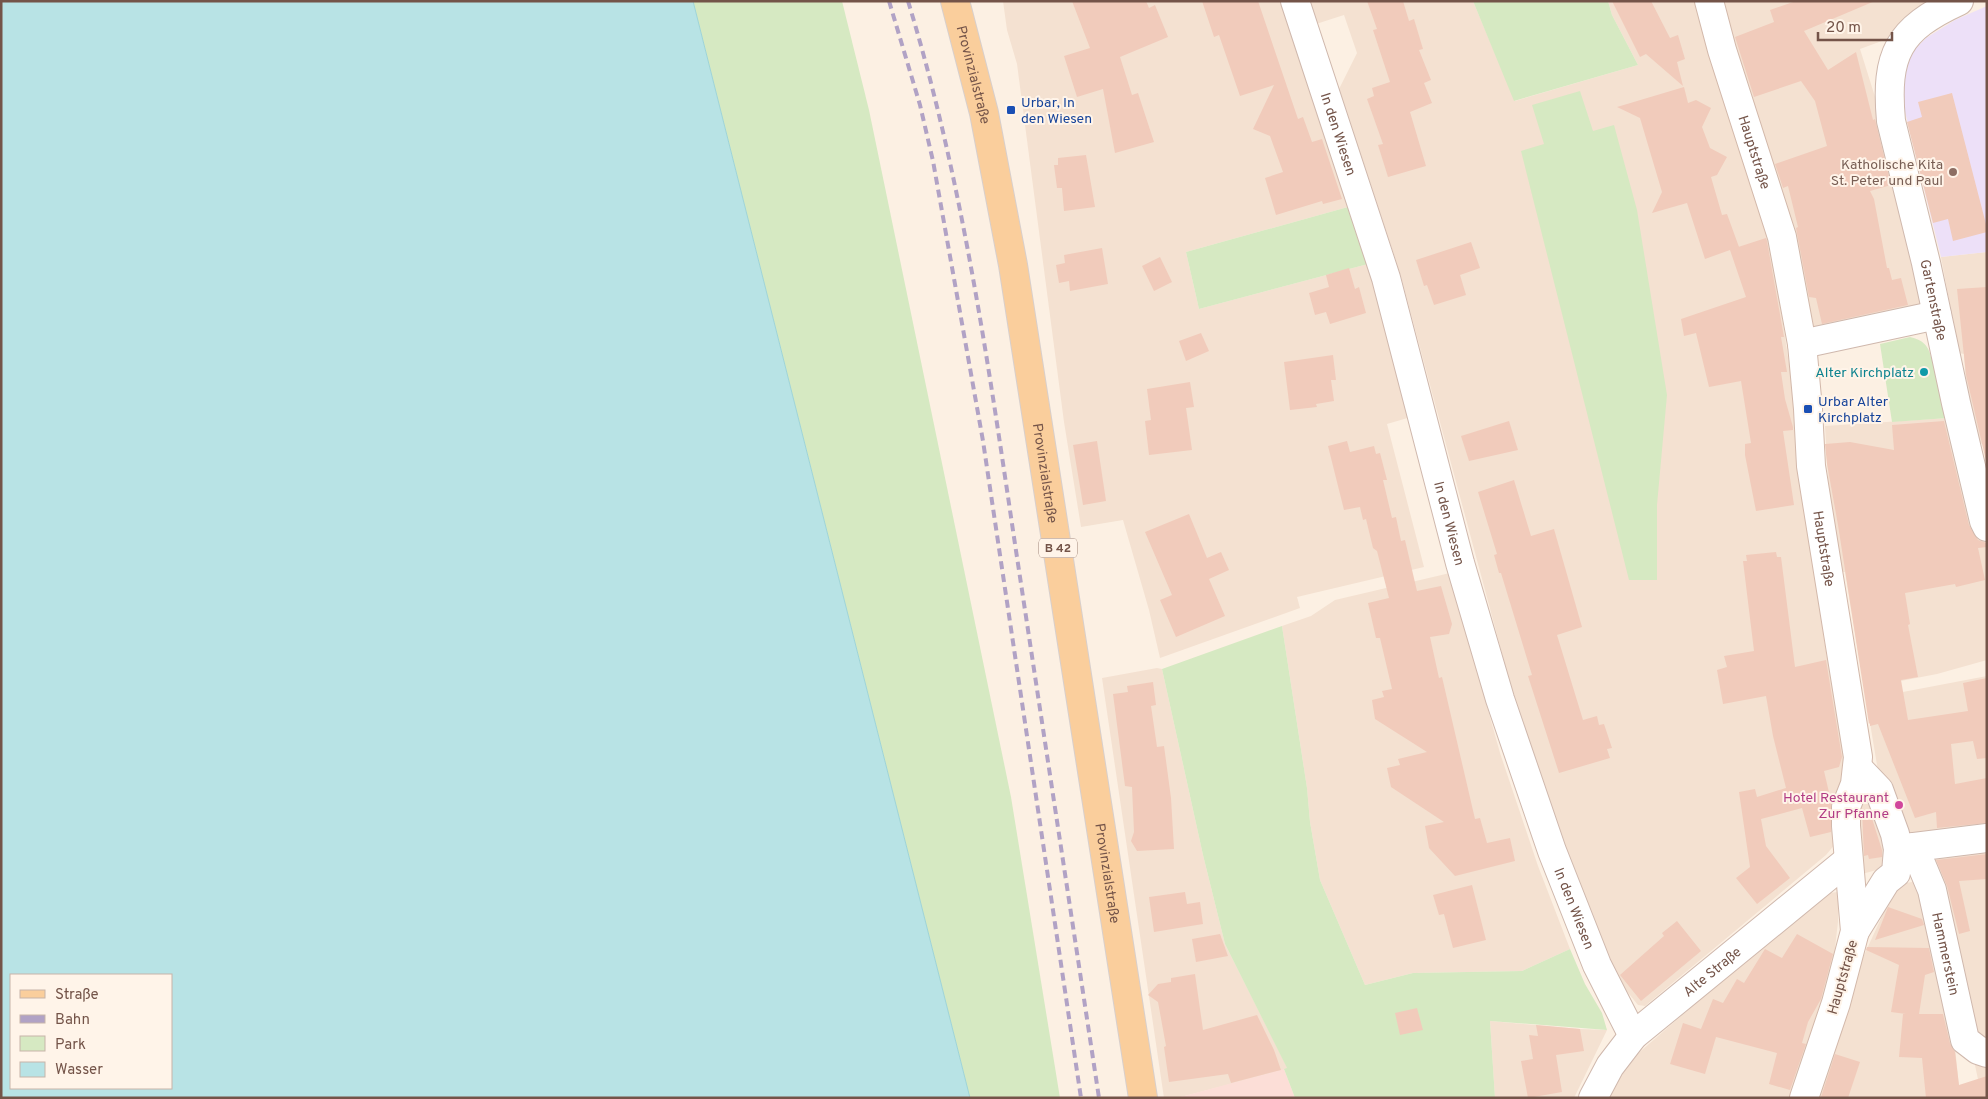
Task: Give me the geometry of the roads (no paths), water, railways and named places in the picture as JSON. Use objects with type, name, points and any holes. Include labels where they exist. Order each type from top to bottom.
[{"type":"main road","name":"Provinzialstraße","points":[[955,1],[984,113],[1013,265],[1143,1098]]},
{"type":"street","name":"In den Wiesen","points":[[1295,1],[1386,278],[1460,563],[1500,699],[1552,850],[1590,947],[1633,1036]]},
{"type":"street","name":"Hauptstraße","points":[[1709,1],[1722,50],[1782,238],[1802,344],[1811,466],[1850,696],[1858,757],[1855,784],[1846,807],[1848,860],[1855,931],[1836,1003],[1804,1098]]},
{"type":"street","name":"Gartenstraße","points":[[1959,1],[1935,12],[1915,26],[1904,38],[1896,55],[1889,98],[1891,121],[1912,199],[1937,315],[1978,452],[1984,522],[1987,527]]},
{"type":"street","points":[[1802,344],[1937,315]]},
{"type":"street","points":[[1858,768],[1878,790],[1895,834],[1906,848]]},
{"type":"street","points":[[1906,848],[1987,838]]},
{"type":"street","points":[[1855,931],[1886,881],[1896,873],[1906,848]]},
{"type":"street","name":"Hammerstein","points":[[1906,848],[1932,890],[1965,1040],[1978,1050],[1987,1053]]},
{"type":"street","name":"Alte Straße","points":[[1593,1098],[1610,1066],[1633,1036],[1848,860]]},
{"type":"water","points":[[1,1],[693,1],[970,1098],[1,1098]]},
{"type":"railway","points":[[889,1],[920,105],[933,161],[983,441],[1081,1098]]},
{"type":"railway","points":[[908,1],[944,135],[984,339],[1099,1098]]},
{"type":"place","name":"Urbar, In den Wiesen","points":[[1011,110]]},
{"type":"place","name":"Katholische Kita St. Peter und Paul","points":[[1953,172]]},
{"type":"place","name":"Alter Kirchplatz","points":[[1924,372]]},
{"type":"place","name":"Urbar Alter Kirchplatz","points":[[1808,409]]},
{"type":"place","name":"Hotel Restaurant Zur Pfanne","points":[[1899,805]]}]
